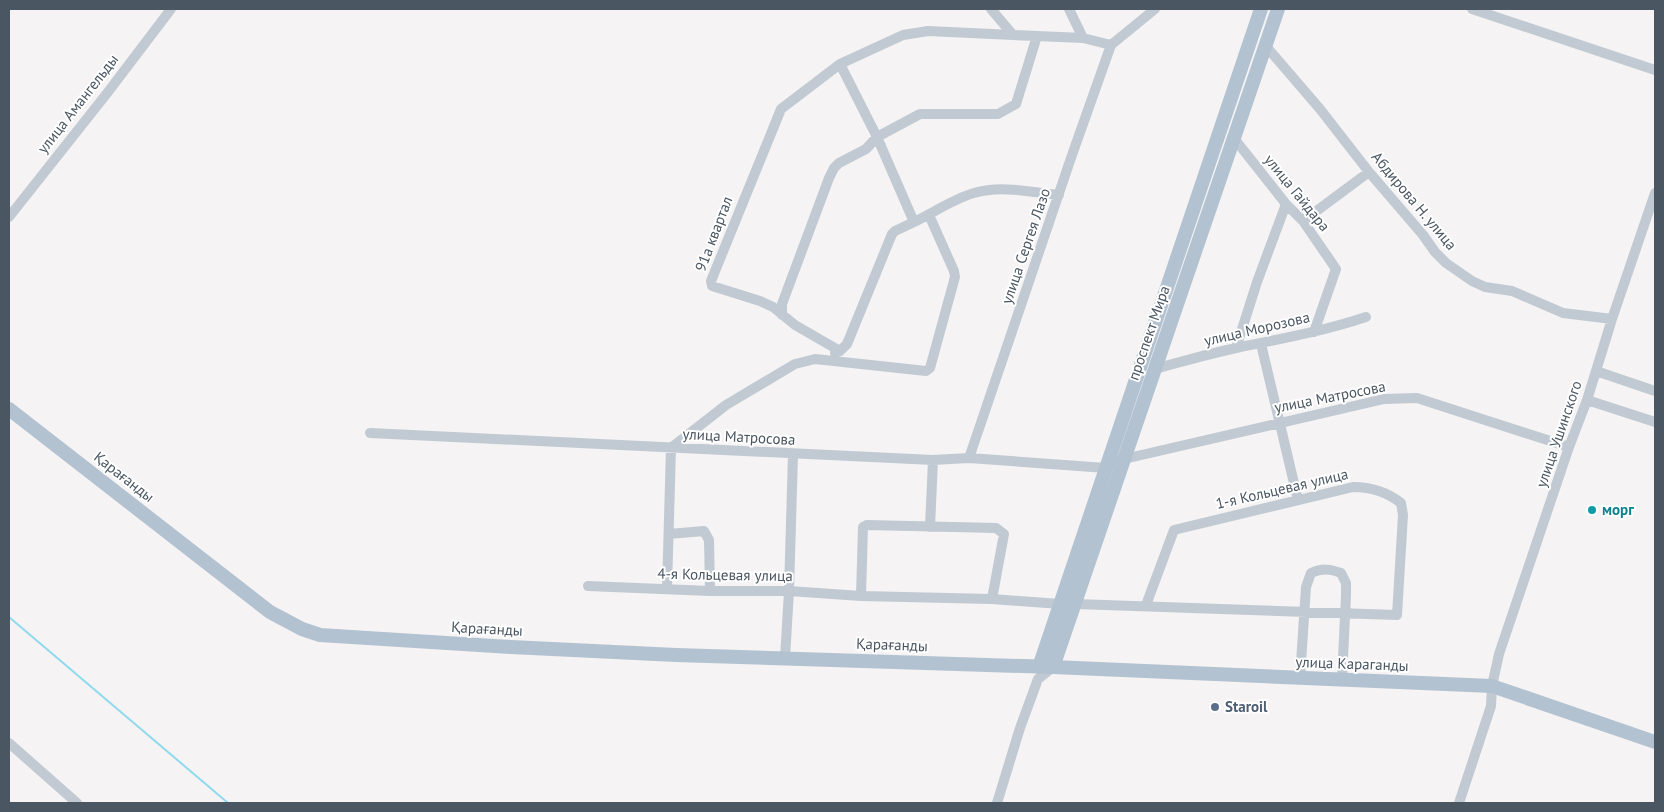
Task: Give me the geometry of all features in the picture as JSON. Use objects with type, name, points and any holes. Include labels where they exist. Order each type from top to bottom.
[{"type":"main road","name":"проспект Мира","points":[[1043,671],[1060,604],[1261,9]]},
{"type":"main road","name":"проспект Мира","points":[[1043,671],[1075,604],[1278,9]]},
{"type":"main road","name":"Қарағанды","points":[[9,409],[270,612],[302,629],[320,635],[511,647],[1043,671]]},
{"type":"main road","name":"улица Караганды","points":[[1043,671],[1342,679],[1492,686],[1655,742]]},
{"type":"street","name":"улица Амангельды","points":[[9,217],[171,9]]},
{"type":"street","points":[[991,9],[1013,34]]},
{"type":"street","points":[[1069,9],[1083,38]]},
{"type":"street","points":[[914,222],[876,137],[840,64],[903,36],[928,31],[1083,38],[1111,45],[1155,9]]},
{"type":"street","points":[[1472,9],[1654,66]]},
{"type":"street","points":[[840,351],[806,332],[782,315],[782,304],[834,168],[839,163],[866,149],[876,137],[920,114],[998,114],[1016,104],[1037,36]]},
{"type":"street","name":"улица Сергея Лазо","points":[[969,458],[1111,45]]},
{"type":"street","name":"Абдирова Н. улица","points":[[1265,45],[1446,263],[1472,281],[1486,287],[1512,291],[1562,313],[1612,319]]},
{"type":"street","name":"91а квартал","points":[[782,315],[773,307],[760,301],[712,286],[711,281],[781,109],[840,64]]},
{"type":"street","name":"улица Гайдара","points":[[1233,137],[1286,204],[1302,221],[1336,269],[1314,332]]},
{"type":"street","points":[[1302,221],[1369,172]]},
{"type":"street","points":[[667,589],[671,448],[726,405],[764,381],[795,364],[840,351],[847,344],[895,230],[966,196],[986,190],[1008,190],[1059,195]]},
{"type":"street","name":"улица Ушинского","points":[[1459,803],[1491,706],[1492,686],[1499,654],[1569,447],[1587,400],[1612,319],[1655,193]]},
{"type":"street","points":[[1236,348],[1257,282],[1286,204]]},
{"type":"street","points":[[814,359],[926,371],[930,368],[955,277],[929,215]]},
{"type":"street","name":"улица Морозова","points":[[1154,369],[1236,348],[1314,332],[1366,317]]},
{"type":"street","points":[[1261,344],[1298,500]]},
{"type":"street","points":[[1596,371],[1655,391]]},
{"type":"street","name":"улица Матросова","points":[[370,433],[933,460],[969,458],[1106,468],[1124,458],[1280,422],[1384,400],[1417,398],[1569,447]]},
{"type":"street","points":[[1587,400],[1655,422]]},
{"type":"street","points":[[785,658],[793,454]]},
{"type":"street","points":[[930,527],[933,460]]},
{"type":"street","name":"1-я Кольцевая улица","points":[[1075,604],[1397,615],[1403,515],[1401,503],[1391,496],[1367,487],[1353,488],[1174,530],[1146,605]]},
{"type":"street","points":[[861,596],[863,527],[867,525],[996,528],[1004,534],[992,599]]},
{"type":"street","points":[[668,534],[704,531],[708,535],[710,591]]},
{"type":"street","points":[[1300,678],[1306,587],[1311,573],[1321,569],[1341,573],[1346,583],[1342,679]]},
{"type":"street","name":"4-я Кольцевая улица","points":[[588,586],[710,591],[789,591],[861,596],[992,599],[1060,604]]},
{"type":"street","points":[[997,803],[1020,728],[1043,671]]},
{"type":"street","points":[[9,742],[77,803]]},
{"type":"waterway","points":[[9,617],[228,803]]},
{"type":"place","name":"морг","points":[[1592,510]]},
{"type":"place","name":"Staroil","points":[[1215,707]]}]
